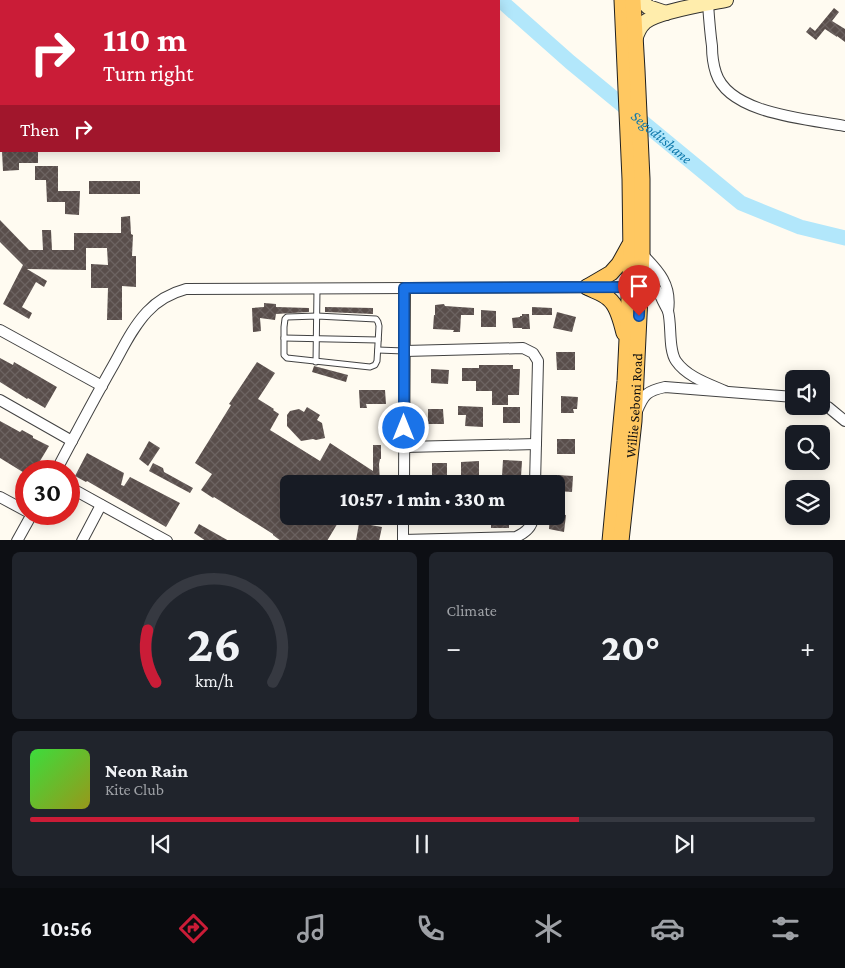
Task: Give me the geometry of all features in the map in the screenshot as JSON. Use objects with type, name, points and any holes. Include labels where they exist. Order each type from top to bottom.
[{"type":"main road","points":[[622,0],[632,70],[636,179]]},
{"type":"main road","points":[[632,70],[635,40],[633,0]]},
{"type":"main road","name":"Willie Seboni Road","points":[[621,540],[634,421],[638,348],[631,243],[636,179]]},
{"type":"main road","name":"Willie Seboni Road","points":[[610,540],[627,342],[635,285],[642,254],[636,179]]},
{"type":"main road","points":[[587,287],[611,274],[631,243]]},
{"type":"main road","points":[[587,287],[611,300],[627,342]]},
{"type":"street","points":[[641,0],[648,7],[666,13]]},
{"type":"street","points":[[635,40],[639,28],[644,22],[666,13],[726,0]]},
{"type":"street","points":[[708,4],[715,69],[721,84],[730,93],[742,102],[759,109],[845,126]]},
{"type":"street","points":[[642,254],[666,284],[670,300],[668,312]]},
{"type":"street","points":[[62,460],[136,325],[161,300],[174,292],[186,288],[587,287],[648,284],[657,289],[668,312],[675,359],[680,366],[693,376],[725,391]]},
{"type":"street","points":[[404,288],[404,475]]},
{"type":"street","points":[[0,330],[102,386]]},
{"type":"street","points":[[405,351],[523,348],[533,352],[538,360],[534,475]]},
{"type":"street","points":[[634,421],[642,400],[647,393],[665,387],[785,396]]},
{"type":"street","points":[[0,400],[72,441]]},
{"type":"street","points":[[830,409],[845,421]]},
{"type":"street","points":[[404,447],[536,444]]},
{"type":"street","points":[[80,493],[167,540]]},
{"type":"street","points":[[0,497],[15,505]]},
{"type":"street","points":[[82,540],[101,505]]},
{"type":"street","points":[[17,540],[24,525]]},
{"type":"street","points":[[403,525],[403,540],[516,537],[526,532],[530,525]]},
{"type":"lane","points":[[316,362],[317,288]]},
{"type":"lane","points":[[317,316],[376,319],[379,326],[377,361],[375,365],[370,367],[285,357],[284,320],[287,317],[317,316]]},
{"type":"lane","points":[[284,338],[378,340]]},
{"type":"lane","points":[[378,350],[405,351]]},
{"type":"building","points":[[834,8],[839,12],[832,21],[845,29],[845,42],[825,29],[816,40],[806,32],[810,27],[815,31]]},
{"type":"building","points":[[2,152],[38,152],[38,163],[19,163],[19,170],[3,171]]},
{"type":"building","points":[[35,166],[58,166],[58,191],[80,191],[79,215],[65,214],[65,202],[47,202],[46,180],[35,180]]},
{"type":"building","points":[[89,181],[140,181],[140,194],[89,194]]},
{"type":"building","points":[[130,216],[131,234],[133,235],[132,256],[136,256],[136,287],[122,286],[122,320],[107,320],[108,288],[91,288],[91,264],[108,265],[107,248],[86,248],[86,270],[27,269],[47,281],[44,287],[36,282],[22,307],[32,313],[29,319],[3,304],[23,265],[0,242],[0,220],[29,250],[43,250],[42,230],[51,230],[52,250],[74,250],[74,233],[121,233],[121,217]]},
{"type":"building","points":[[264,303],[276,304],[276,307],[309,308],[309,312],[276,314],[275,320],[260,318],[261,331],[253,332],[252,308],[264,307]]},
{"type":"building","points":[[444,304],[445,306],[474,308],[474,315],[461,315],[460,332],[433,329],[435,305]]},
{"type":"building","points":[[325,307],[373,308],[373,314],[325,312]]},
{"type":"building","points":[[532,307],[552,308],[552,315],[532,315]]},
{"type":"building","points":[[481,310],[496,311],[496,327],[481,327]]},
{"type":"building","points":[[557,312],[576,317],[572,332],[553,328]]},
{"type":"building","points":[[522,314],[529,314],[530,329],[513,328],[512,318],[520,317]]},
{"type":"building","points":[[556,352],[575,352],[575,370],[557,370]]},
{"type":"building","points":[[0,358],[13,365],[14,362],[57,387],[45,408],[0,382]]},
{"type":"building","points":[[257,362],[275,373],[258,399],[279,414],[270,430],[320,461],[330,443],[373,471],[373,445],[381,445],[380,475],[280,475],[280,525],[337,525],[328,540],[280,540],[201,490],[212,474],[195,463],[231,405],[229,404]]},
{"type":"building","points":[[479,365],[513,365],[513,369],[520,369],[519,395],[508,395],[508,405],[492,405],[492,391],[476,391],[476,381],[462,381],[462,368],[479,368]]},
{"type":"building","points":[[314,366],[348,375],[346,382],[312,372]]},
{"type":"building","points":[[431,369],[449,370],[448,384],[431,383]]},
{"type":"building","points":[[359,390],[385,390],[386,404],[366,404],[367,408],[360,408]]},
{"type":"building","points":[[561,396],[578,397],[577,409],[573,409],[574,413],[561,413]]},
{"type":"building","points":[[458,406],[483,407],[483,427],[465,426],[466,415],[458,415]]},
{"type":"building","points":[[307,407],[320,415],[317,420],[322,423],[325,438],[301,441],[287,426],[287,415],[290,411],[299,409],[304,412]]},
{"type":"building","points":[[503,407],[520,407],[520,423],[503,423]]},
{"type":"building","points":[[428,409],[443,409],[444,424],[428,424]]},
{"type":"building","points":[[0,421],[20,432],[22,430],[49,446],[41,460],[15,460],[15,467],[0,458]]},
{"type":"building","points":[[557,439],[575,439],[575,454],[557,454]]},
{"type":"building","points":[[149,441],[160,448],[148,466],[139,459]]},
{"type":"building","points":[[87,453],[124,473],[121,485],[124,486],[130,477],[180,503],[166,527],[80,479],[80,466]]},
{"type":"building","points":[[503,460],[522,461],[521,475],[502,475]]},
{"type":"building","points":[[479,461],[479,475],[461,475],[461,462]]},
{"type":"building","points":[[153,463],[163,468],[164,472],[193,488],[190,493],[149,471]]},
{"type":"building","points":[[432,463],[447,463],[447,475],[432,475]]},
{"type":"building","points":[[565,475],[573,476],[572,492],[565,492]]},
{"type":"building","points":[[199,524],[227,540],[204,540],[194,533]]},
{"type":"building","points":[[359,525],[382,527],[379,540],[356,540]]},
{"type":"building","points":[[491,525],[509,525],[509,528],[491,528]]},
{"type":"building","points":[[549,525],[565,525],[564,532],[549,529]]},
{"type":"waterway","name":"Segoditshane","points":[[500,0],[570,62],[741,203],[800,227],[845,238]]},
{"type":"route","points":[[404,428],[404,288],[629,287],[640,284],[639,316]]}]
